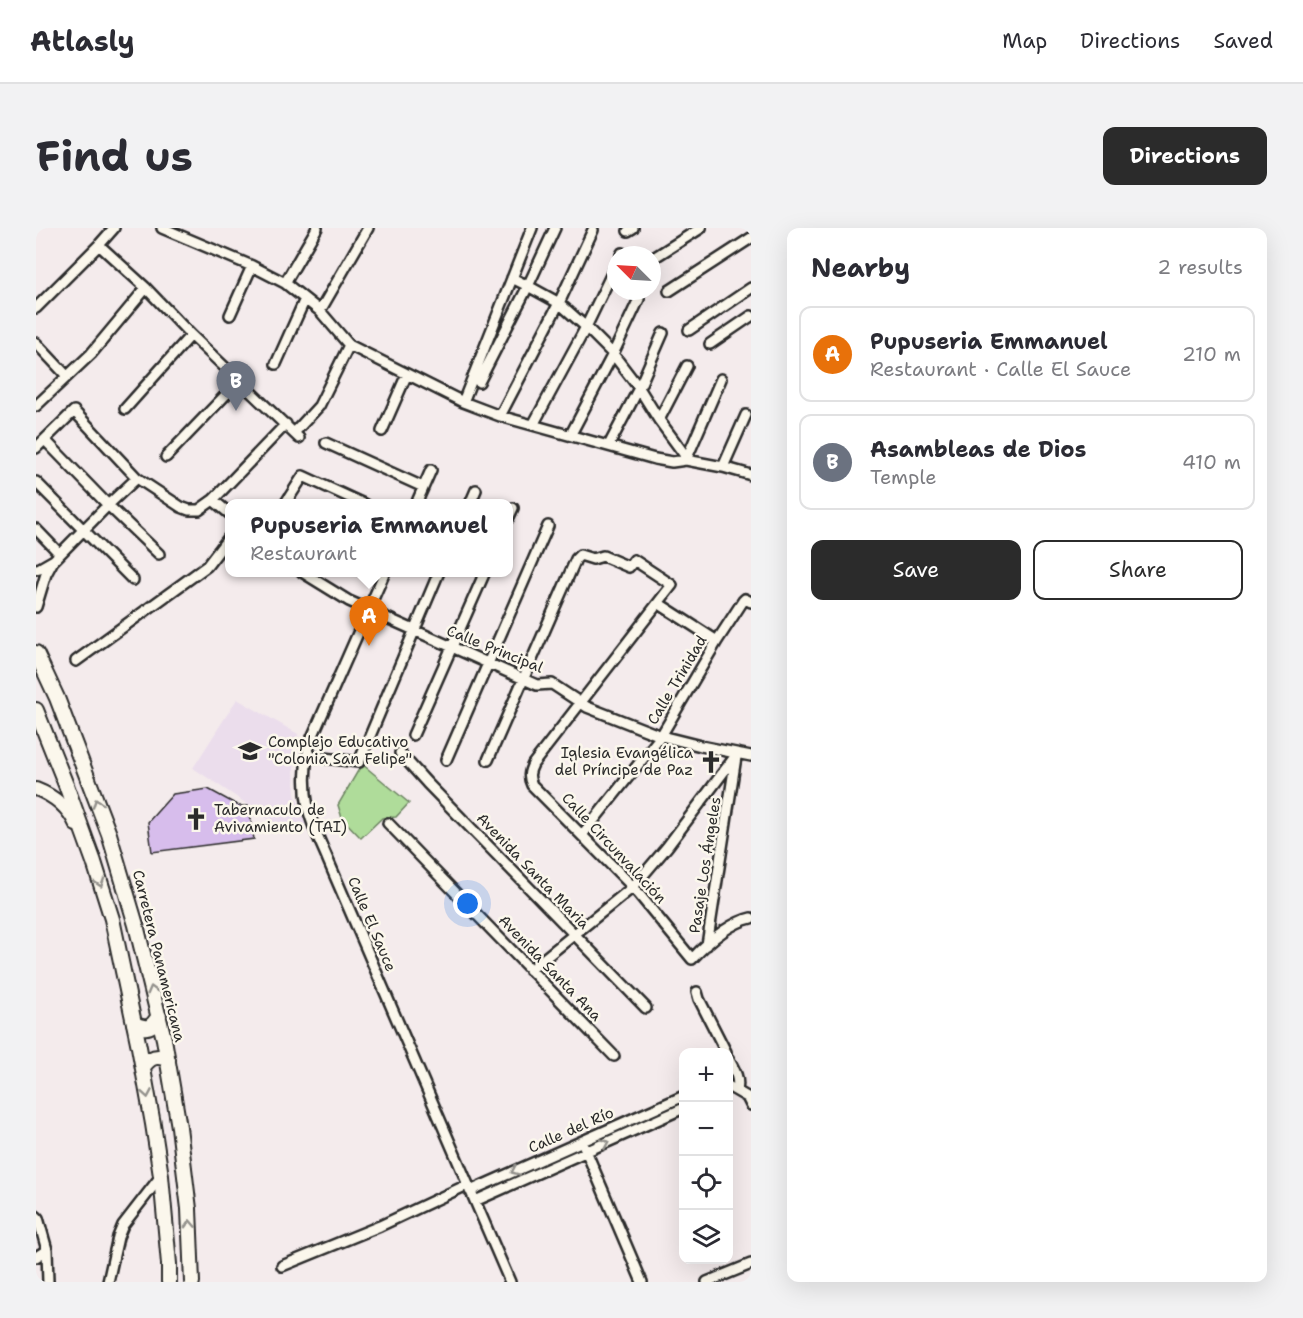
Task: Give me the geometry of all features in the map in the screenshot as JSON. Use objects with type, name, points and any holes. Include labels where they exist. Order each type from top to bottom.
[{"type":"highway","name":"Carretera Panamericana","points":[[36,653],[57,698],[111,840],[159,1016],[179,1127],[189,1209],[192,1282]]},
{"type":"highway","points":[[36,710],[94,862],[112,919],[143,1067],[161,1176],[169,1282]]},
{"type":"highway","points":[[134,1024],[145,1028],[159,1016]]},
{"type":"highway","points":[[143,1067],[152,1058],[163,1057],[168,1060]]},
{"type":"main road","points":[[36,789],[58,800],[67,809],[94,862]]},
{"type":"street","points":[[36,308],[114,228]]},
{"type":"street","points":[[162,228],[252,266],[285,283],[320,311],[349,345],[463,402],[500,416],[664,460],[672,462],[686,460],[751,475]]},
{"type":"street","points":[[184,236],[191,228]]},
{"type":"street","points":[[285,283],[317,228]]},
{"type":"street","points":[[320,311],[368,228]]},
{"type":"street","points":[[463,402],[532,228]]},
{"type":"street","points":[[479,382],[555,228]]},
{"type":"street","points":[[661,253],[701,228]]},
{"type":"street","points":[[500,416],[559,303],[593,230]]},
{"type":"street","points":[[669,291],[751,238]]},
{"type":"street","points":[[99,245],[297,436],[319,406],[349,345]]},
{"type":"street","points":[[230,315],[252,266]]},
{"type":"street","points":[[512,278],[559,303],[613,354],[639,388],[686,460]]},
{"type":"street","points":[[533,425],[607,284]]},
{"type":"street","points":[[36,406],[91,354],[146,288]]},
{"type":"street","points":[[689,330],[751,288]]},
{"type":"street","points":[[276,364],[305,299]]},
{"type":"street","points":[[571,434],[639,300]]},
{"type":"street","points":[[710,344],[751,316]]},
{"type":"street","points":[[609,445],[639,388],[663,333]]},
{"type":"street","points":[[125,409],[191,335]]},
{"type":"street","points":[[36,344],[67,376]]},
{"type":"street","points":[[659,420],[687,366]]},
{"type":"street","points":[[382,431],[407,374]]},
{"type":"street","points":[[686,460],[721,379]]},
{"type":"street","points":[[166,457],[239,381]]},
{"type":"street","points":[[36,448],[74,411],[137,478],[181,507],[199,510],[213,500],[286,424]]},
{"type":"street","points":[[723,467],[746,415]]},
{"type":"street","points":[[45,440],[159,554]]},
{"type":"street","points":[[664,460],[675,442]]},
{"type":"street","points":[[326,443],[423,487]]},
{"type":"street","points":[[418,499],[431,470]]},
{"type":"street","points":[[288,499],[303,476],[353,499]]},
{"type":"street","points":[[36,607],[46,574],[57,557],[137,478]]},
{"type":"street","points":[[36,482],[133,580]]},
{"type":"street","points":[[472,499],[476,490]]},
{"type":"street","points":[[213,500],[225,510]]},
{"type":"street","points":[[446,760],[548,526]]},
{"type":"street","points":[[36,529],[57,557]]},
{"type":"street","points":[[75,661],[207,566],[225,543]]},
{"type":"street","name":"Calle Circunvalación","points":[[524,679],[576,559],[580,555],[593,559],[603,556],[629,567],[634,560],[672,585],[532,764],[529,778],[532,784],[633,887],[692,959],[740,921],[751,918]]},
{"type":"street","points":[[36,569],[57,557]]},
{"type":"street","name":"Calle Principal","points":[[309,577],[349,601],[451,648],[540,686],[552,684],[587,706],[661,736],[751,756]]},
{"type":"street","name":"Calle El Sauce","points":[[383,577],[312,736],[307,756],[308,807],[315,829],[510,1282]]},
{"type":"street","points":[[307,756],[359,762],[438,577]]},
{"type":"street","points":[[413,735],[483,577]]},
{"type":"street","name":"Calle Trinidad","points":[[582,835],[661,736],[742,601],[745,599],[751,602]]},
{"type":"street","points":[[658,603],[717,641]]},
{"type":"street","points":[[488,760],[524,679]]},
{"type":"street","name":"Avenida Santa Maria","points":[[400,753],[646,1008]]},
{"type":"street","points":[[531,969],[633,887],[667,847],[737,754]]},
{"type":"street","name":"Pasaje Los Ángeles","points":[[707,945],[737,754]]},
{"type":"street","name":"Avenida Santa Ana","points":[[388,824],[614,1056]]},
{"type":"street","points":[[697,992],[724,1048]]},
{"type":"street","points":[[733,1067],[738,1082],[733,1088]]},
{"type":"street","points":[[733,1090],[747,1097],[751,1105]]},
{"type":"street","name":"Calle del Río","points":[[282,1266],[679,1098]]},
{"type":"street","name":"Calle del Río","points":[[475,1201],[679,1110]]},
{"type":"street","points":[[582,1141],[642,1282]]},
{"type":"street","points":[[108,1282],[123,1225],[161,1176]]},
{"type":"street","points":[[36,1216],[47,1250],[48,1282]]},
{"type":"street","points":[[36,1257],[47,1250]]},
{"type":"street","points":[[707,1282],[751,1264]]},
{"type":"shaded area","name":"Complejo Educativo \"Colonia San Felipe\"","points":[[237,699],[298,734],[294,768],[295,795],[308,823],[284,833],[256,810],[193,768]]},
{"type":"green space","points":[[362,764],[409,803],[396,817],[382,818],[361,838],[342,818],[338,805]]},
{"type":"building","points":[[208,789],[239,806],[248,806],[254,839],[152,852],[148,822],[173,794]]},
{"type":"place","name":"Asambleas de Dios","points":[[236,411]]},
{"type":"place","name":"Pupuseria Emmanuel","points":[[369,646]]},
{"type":"place","name":"Complejo Educativo \"Colonia San Felipe\"","points":[[250,751]]},
{"type":"place","name":"Iglesia Evangélica del Príncipe de Paz","points":[[711,762]]},
{"type":"place","name":"Tabernaculo de Avivamiento (TAI)","points":[[196,819]]}]
